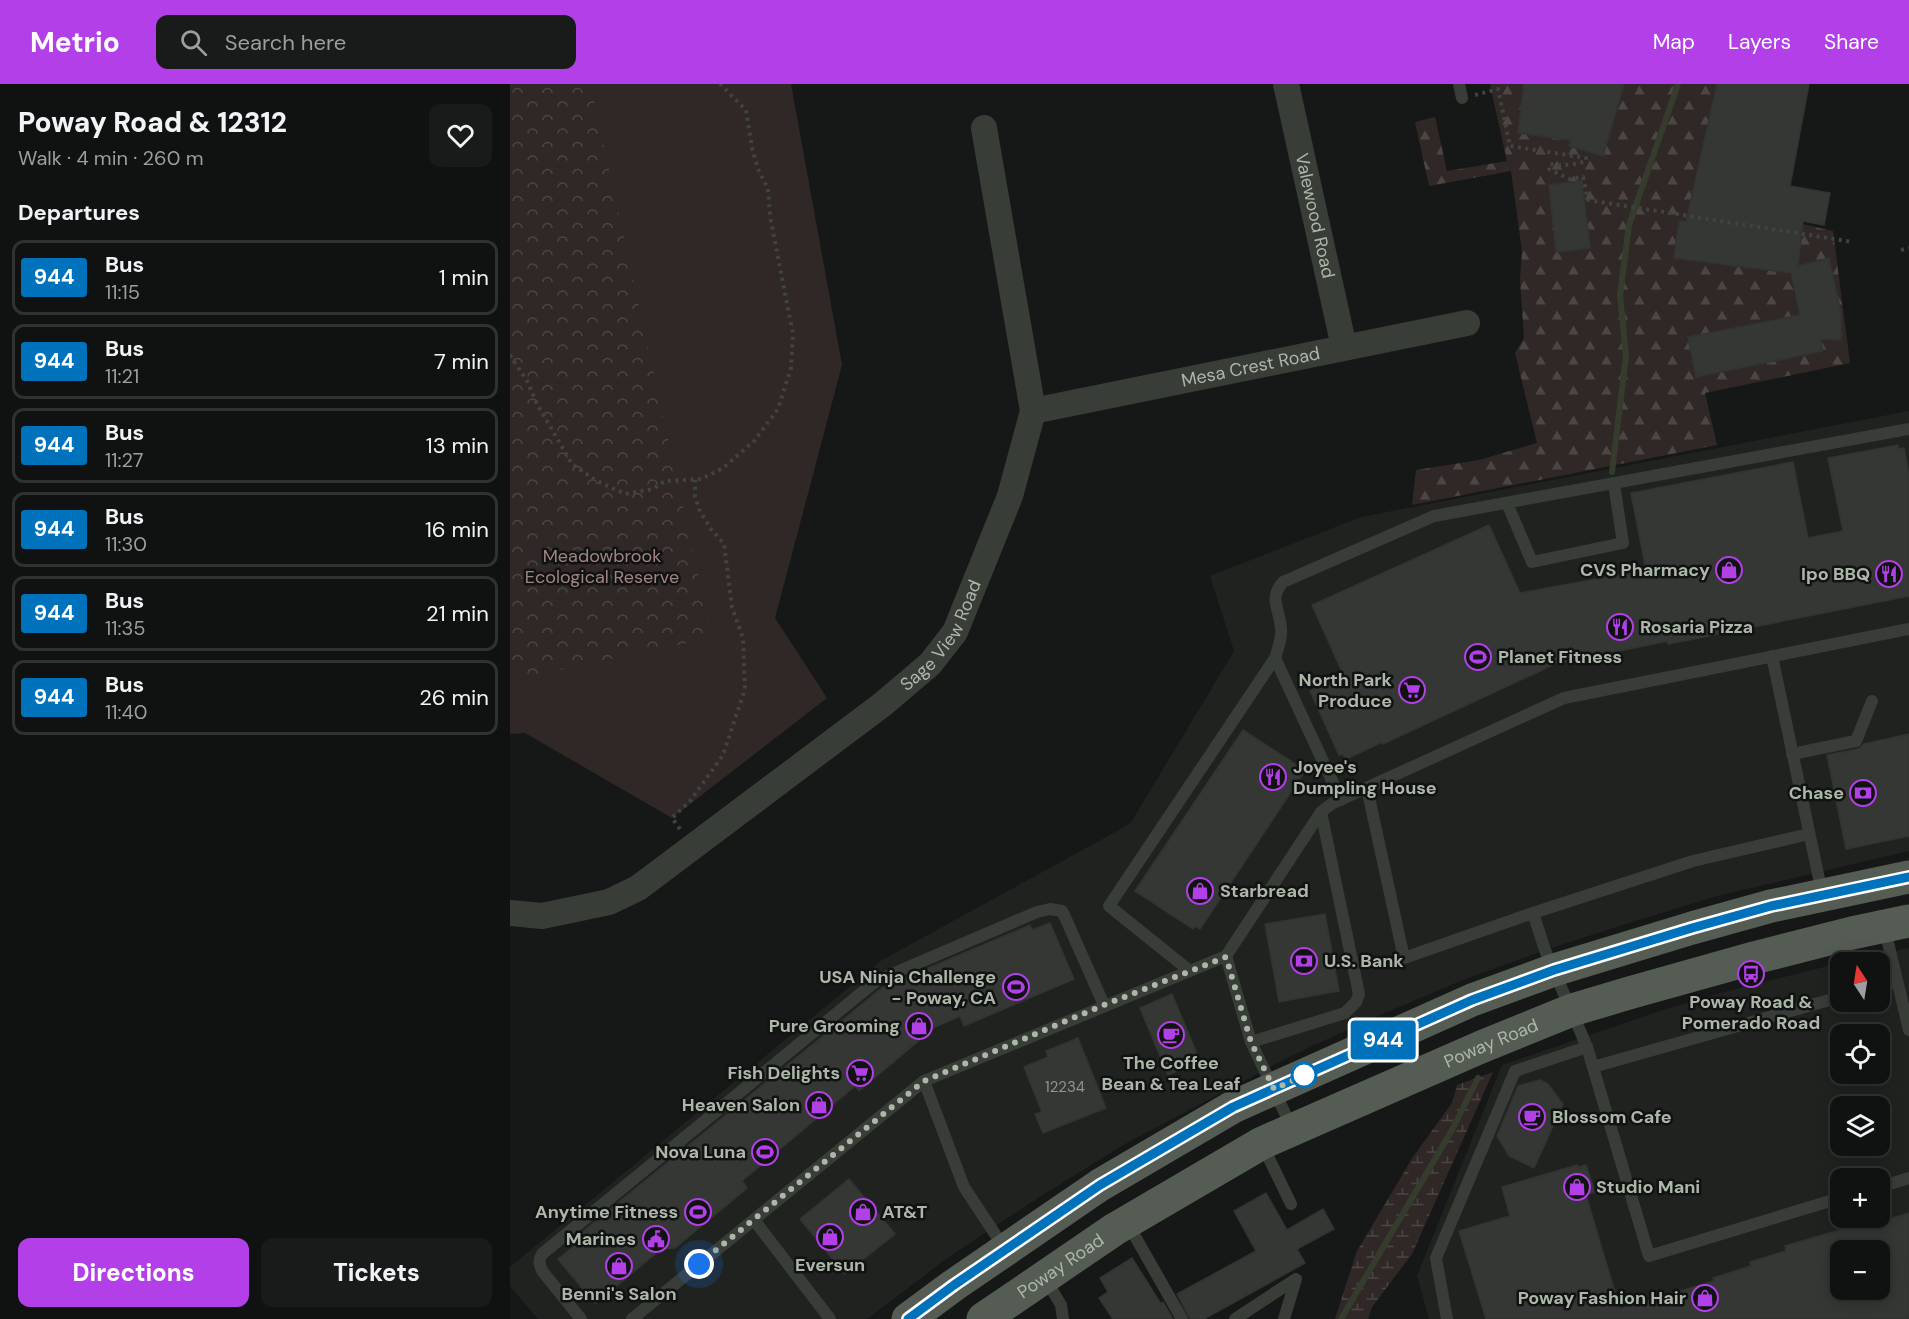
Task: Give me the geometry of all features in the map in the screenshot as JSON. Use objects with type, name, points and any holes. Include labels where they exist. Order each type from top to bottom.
[{"type":"main road","points":[[908,1319],[1100,1185],[1233,1107],[1472,1000],[1554,970],[1710,923],[1823,895],[1909,877]]},
{"type":"main road","name":"Poway Road","points":[[983,1319],[1127,1222],[1262,1143],[1481,1047],[1572,1010],[1754,958],[1896,924]]},
{"type":"street","name":"Valewood Road","points":[[1286,84],[1344,347]]},
{"type":"street","name":"Sage View Road","points":[[511,917],[543,916],[609,902],[638,888],[883,704],[930,664],[955,632],[1010,496],[1033,411],[984,128]]},
{"type":"street","name":"Mesa Crest Road","points":[[1033,411],[1467,323]]},
{"type":"lane","points":[[1459,84],[1462,98]]},
{"type":"lane","points":[[1190,971],[1109,906],[1275,658],[1281,629],[1275,597],[1276,589],[1283,582],[1434,516],[1909,429]]},
{"type":"lane","points":[[1507,504],[1532,562],[1623,543],[1614,484]]},
{"type":"lane","points":[[632,1319],[924,1081],[1104,1005],[1226,957],[1321,812],[1327,807],[1564,698],[1909,629]]},
{"type":"lane","points":[[1772,656],[1823,895]]},
{"type":"lane","points":[[1275,658],[1341,800]]},
{"type":"lane","points":[[1792,754],[1856,741],[1872,701]]},
{"type":"lane","points":[[1367,788],[1404,958],[1533,912],[1693,861],[1809,834]]},
{"type":"lane","points":[[1251,1042],[1345,1013],[1356,1002],[1359,994],[1321,812]]},
{"type":"lane","points":[[581,1319],[543,1272],[539,1265],[539,1258],[542,1254],[876,981],[1037,912],[1055,909],[1062,911],[1104,1005]]},
{"type":"lane","points":[[1533,912],[1554,970],[1587,1047],[1649,1256],[1830,1201]]},
{"type":"lane","points":[[1896,924],[1896,982],[1909,1030]]},
{"type":"lane","points":[[1226,957],[1251,1042],[1293,1129]]},
{"type":"lane","points":[[1890,984],[1896,982]]},
{"type":"lane","points":[[1593,1067],[1830,1000]]},
{"type":"lane","points":[[1447,1319],[1436,1258],[1515,1071],[1587,1047]]},
{"type":"lane","points":[[924,1081],[964,1187],[1006,1250]]},
{"type":"lane","points":[[1262,1143],[1291,1204]]},
{"type":"lane","points":[[1890,1184],[1909,1178]]},
{"type":"lane","points":[[754,1220],[830,1319]]},
{"type":"lane","points":[[1127,1222],[1182,1319]]},
{"type":"lane","points":[[1045,1277],[1061,1305],[1063,1319]]},
{"type":"lane","points":[[1235,1319],[1296,1279],[1284,1319]]},
{"type":"path","points":[[510,355],[527,381],[537,404],[572,464],[595,480],[625,494],[654,489],[665,480],[701,479],[723,468],[754,441],[778,409],[791,368],[794,334],[770,216],[768,189],[758,169],[752,148],[746,110],[720,84]]},
{"type":"path","points":[[1462,98],[1498,89],[1510,146],[1586,158],[1586,161],[1579,164],[1559,166],[1550,164],[1549,168],[1569,178],[1583,177],[1588,200],[1853,242]]},
{"type":"path","points":[[1901,250],[1909,248]]},
{"type":"path","points":[[692,847],[672,818],[690,801],[723,755],[745,689],[743,639],[732,607],[724,544],[700,511],[695,497],[695,480]]},
{"type":"shaded area","points":[[1909,411],[1909,851],[1717,896],[1632,922],[1545,950],[1458,982],[1373,1018],[1289,1057],[1125,1144],[946,1259],[867,1319],[538,1319],[510,1286],[510,1267],[882,960],[1130,824],[1234,651],[1210,576],[1361,517]]},
{"type":"shaded area","points":[[1909,948],[1909,1319],[1429,1319],[1417,1276],[1502,1065],[1660,1011],[1830,966],[1830,1012],[1890,1012],[1890,952]]},
{"type":"green space","points":[[510,84],[791,84],[842,365],[775,618],[827,698],[672,818],[525,733],[510,734]]},
{"type":"green space","name":"Meadowbrook Ecological Reserve","points":[[510,84],[590,84],[712,638],[510,680]]},
{"type":"green space","points":[[1490,84],[1766,84],[1740,210],[1833,231],[1850,363],[1705,393],[1717,445],[1412,505],[1416,470],[1479,460],[1537,443],[1515,353],[1524,338],[1520,280],[1522,251],[1511,171],[1429,186],[1415,122],[1435,117],[1447,171],[1507,161]]},
{"type":"green space","points":[[1493,1072],[1412,1254],[1372,1307],[1368,1319],[1335,1319],[1357,1251],[1413,1157],[1452,1103],[1457,1085]]},
{"type":"building","points":[[1524,84],[1624,84],[1603,156],[1569,146],[1571,140],[1518,133]]},
{"type":"building","points":[[1717,84],[1809,84],[1790,186],[1830,193],[1824,225],[1803,221],[1798,266],[1829,258],[1841,313],[1841,340],[1820,339],[1823,351],[1696,377],[1688,337],[1800,315],[1791,273],[1674,258],[1679,221],[1686,222]]},
{"type":"building","points":[[1582,181],[1590,248],[1556,252],[1549,185]]},
{"type":"building","points":[[1898,445],[1899,449],[1904,448],[1909,475],[1909,596],[1555,664],[1383,744],[1382,742],[1345,760],[1343,754],[1339,755],[1310,691],[1344,676],[1312,605],[1489,525],[1520,593],[1646,570],[1631,493],[1793,462],[1808,538],[1843,531],[1828,458]]},
{"type":"building","points":[[1243,730],[1300,767],[1298,771],[1303,774],[1200,929],[1195,926],[1193,929],[1135,891]]},
{"type":"building","points":[[1909,734],[1909,836],[1846,849],[1827,755],[1858,749],[1864,744]]},
{"type":"building","points":[[1325,914],[1339,991],[1279,1002],[1265,924]]},
{"type":"building","points":[[1050,923],[1074,979],[964,1026],[960,1016],[935,1027],[859,1091],[855,1086],[742,1181],[747,1188],[675,1248],[661,1249],[595,1304],[558,1259],[573,1247],[570,1242],[882,988],[1030,925],[1032,930]]},
{"type":"building","points":[[1172,994],[1200,1061],[1168,1075],[1140,1008]]},
{"type":"building","points":[[1078,1038],[1106,1108],[1043,1133],[1035,1114],[1042,1112],[1024,1067],[1048,1057],[1046,1051]]},
{"type":"building","points":[[1540,1080],[1548,1084],[1563,1104],[1534,1168],[1509,1156],[1497,1136],[1518,1086]]},
{"type":"building","points":[[1577,1165],[1578,1167],[1586,1165],[1595,1192],[1586,1195],[1620,1309],[1714,1281],[1713,1278],[1751,1266],[1750,1262],[1786,1251],[1785,1246],[1847,1228],[1890,1228],[1890,1219],[1909,1213],[1909,1319],[1486,1319],[1459,1231],[1510,1216],[1502,1187]]},
{"type":"building","points":[[849,1179],[895,1234],[845,1274],[800,1219]]},
{"type":"building","points":[[1266,1193],[1287,1230],[1323,1209],[1334,1229],[1297,1249],[1305,1263],[1204,1319],[1190,1319],[1177,1294],[1256,1251],[1234,1211]]},
{"type":"building","points":[[1132,1258],[1173,1319],[1113,1319],[1099,1298],[1108,1292],[1100,1278]]},
{"type":"waterway","points":[[1612,472],[1626,356],[1620,295],[1629,225],[1678,84]]},
{"type":"waterway","points":[[1341,1319],[1452,1130],[1478,1078]]},
{"type":"bus line","name":"944","points":[[908,1319],[1100,1185],[1233,1107],[1472,1000],[1554,970],[1692,928],[1771,906],[1909,877]]},
{"type":"place","name":"CVS Pharmacy","points":[[1729,570]]},
{"type":"place","name":"Ipo BBQ","points":[[1889,574]]},
{"type":"place","name":"Rosaria Pizza","points":[[1620,627]]},
{"type":"place","name":"Planet Fitness","points":[[1478,657]]},
{"type":"place","name":"North Park Produce","points":[[1412,690]]},
{"type":"place","name":"Joyee's Dumpling House","points":[[1273,777]]},
{"type":"place","name":"Chase","points":[[1863,793]]},
{"type":"place","name":"Starbread","points":[[1200,891]]},
{"type":"place","name":"U.S. Bank","points":[[1304,961]]},
{"type":"place","name":"Poway Road & Pomerado Road","points":[[1751,974]]},
{"type":"place","name":"USA Ninja Challenge - Poway, CA","points":[[1016,987]]},
{"type":"place","name":"Pure Grooming","points":[[919,1026]]},
{"type":"place","name":"The Coffee Bean & Tea Leaf","points":[[1171,1035]]},
{"type":"place","name":"Fish Delights","points":[[860,1073]]},
{"type":"place","name":"Heaven Salon","points":[[819,1105]]},
{"type":"place","name":"Blossom Cafe","points":[[1532,1117]]},
{"type":"place","name":"Nova Luna","points":[[765,1152]]},
{"type":"place","name":"Studio Mani","points":[[1577,1187]]},
{"type":"place","name":"Anytime Fitness","points":[[698,1212]]},
{"type":"place","name":"AT&T","points":[[863,1212]]},
{"type":"place","name":"Eversun","points":[[830,1237]]},
{"type":"place","name":"Marines","points":[[656,1239]]},
{"type":"place","name":"Benni's Salon","points":[[619,1266]]},
{"type":"place","name":"Poway Fashion Hair","points":[[1705,1298]]},
{"type":"route","points":[[699,1264],[924,1081],[1104,1005],[1226,957],[1251,1042],[1274,1089],[1314,1071],[1304,1075]]}]
